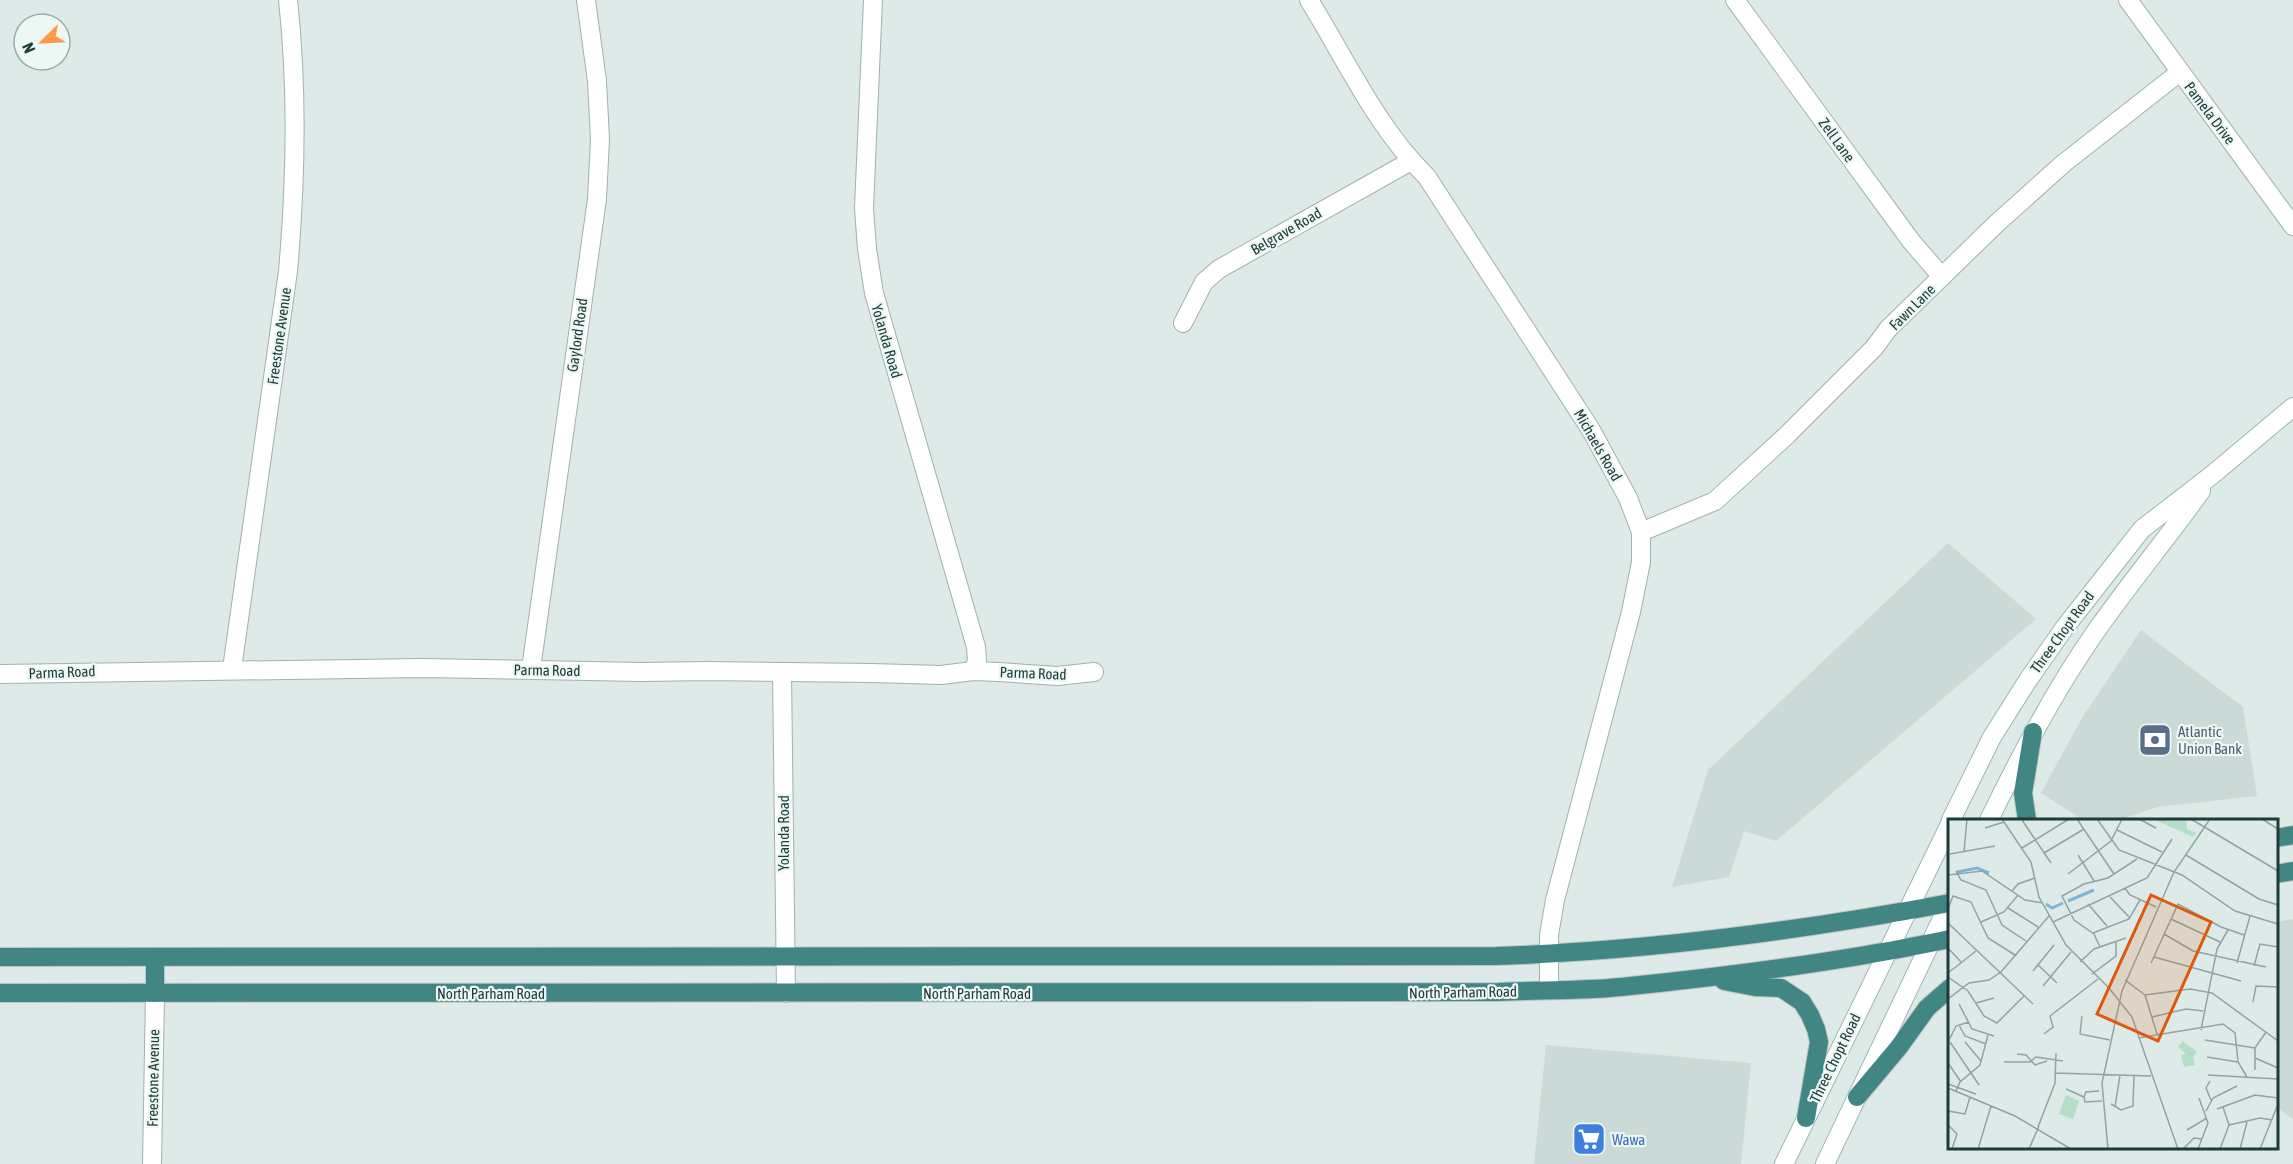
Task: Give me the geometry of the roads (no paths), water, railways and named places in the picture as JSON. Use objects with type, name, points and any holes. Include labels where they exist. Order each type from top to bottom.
[{"type":"highway","points":[[2027,819],[2023,793],[2033,732]]},
{"type":"highway","points":[[2278,838],[2293,835]]},
{"type":"highway","points":[[2278,874],[2293,871]]},
{"type":"highway","points":[[0,957],[1496,956],[1666,946],[1739,938],[1948,903]]},
{"type":"highway","name":"North Parham Road","points":[[0,993],[1356,993],[1548,990],[1620,987],[1704,978],[1948,939]]},
{"type":"highway","points":[[155,958],[155,993]]},
{"type":"highway","points":[[1704,978],[1755,987],[1781,988],[1802,1002],[1816,1029],[1819,1042],[1806,1118]]},
{"type":"highway","points":[[1857,1097],[1899,1047],[1927,1008],[1948,990]]},
{"type":"street","name":"Freestone Avenue","points":[[232,669],[288,271],[294,209],[295,79],[288,0]]},
{"type":"street","name":"Gaylord Road","points":[[531,669],[597,199],[600,139],[597,81],[586,0]]},
{"type":"street","name":"Yolanda Road","points":[[873,0],[864,208],[867,249],[874,293],[976,647],[977,661],[974,672]]},
{"type":"street","name":"Michaels Road","points":[[1310,0],[1384,123],[1411,161],[1427,177],[1591,430],[1628,498],[1641,532],[1641,562],[1631,612],[1555,900],[1548,990]]},
{"type":"street","name":"Zell Lane","points":[[1735,0],[1911,241],[1942,277]]},
{"type":"street","name":"Pamela Drive","points":[[2128,0],[2293,225]]},
{"type":"street","name":"Fawn Lane","points":[[1641,532],[1715,501],[1787,435],[1874,348],[1888,329],[1996,224],[2064,163],[2181,72]]},
{"type":"street","name":"Belgrave Road","points":[[1183,323],[1204,282],[1219,269],[1411,161]]},
{"type":"street","name":"Three Chopt Road","points":[[1952,819],[2009,708],[2065,627],[2142,529],[2212,475],[2293,407]]},
{"type":"street","name":"Three Chopt Road","points":[[1990,819],[2033,732],[2094,633],[2162,546],[2212,475]]},
{"type":"street","name":"Parma Road","points":[[0,674],[232,669],[531,669],[941,675],[974,672],[1057,676],[1094,672]]},
{"type":"street","name":"Yolanda Road","points":[[782,673],[786,993]]},
{"type":"street","name":"Three Chopt Road","points":[[1784,1164],[1948,826]]},
{"type":"street","points":[[1824,1164],[1948,905]]},
{"type":"street","name":"Freestone Avenue","points":[[152,1164],[155,993]]},
{"type":"place","name":"Atlantic Union Bank","points":[[2155,740]]},
{"type":"place","name":"Wawa","points":[[1589,1139]]}]
